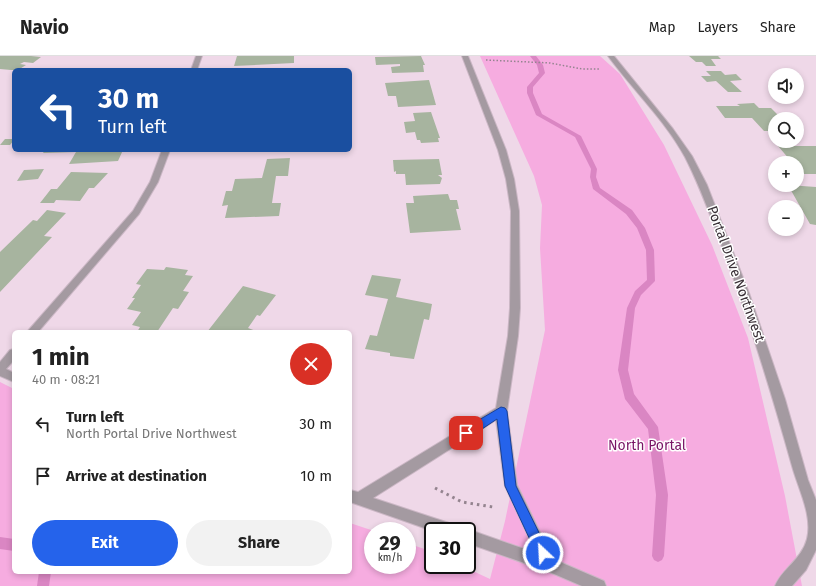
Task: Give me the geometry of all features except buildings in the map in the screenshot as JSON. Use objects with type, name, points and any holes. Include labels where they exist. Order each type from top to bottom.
[{"type":"street","points":[[195,68],[199,56]]},
{"type":"street","points":[[465,56],[504,154],[515,211],[515,308],[513,336],[501,411],[510,486],[548,564]]},
{"type":"street","name":"Portal Drive Northwest","points":[[611,56],[671,130],[693,165],[703,185],[744,292],[815,516],[814,540],[801,565],[782,586]]},
{"type":"street","points":[[34,330],[136,212],[154,182],[165,152]]},
{"type":"street","points":[[12,355],[0,370],[12,377]]},
{"type":"street","points":[[355,498],[501,411]]},
{"type":"street","points":[[355,498],[426,522]]},
{"type":"street","points":[[476,539],[548,564],[599,586]]},
{"type":"path","points":[[482,60],[550,63],[582,69]]},
{"type":"path","points":[[435,488],[448,497],[464,504],[493,508]]},
{"type":"green space","name":"North Portal","points":[[480,56],[600,56],[620,74],[664,145],[712,245],[748,338],[785,496],[802,586],[0,586],[0,382],[12,388],[12,574],[352,574],[352,524],[364,528],[364,574],[416,574],[416,546],[424,549],[424,574],[476,574],[476,572],[490,579],[505,521],[545,330],[540,248],[542,205],[534,176]]},
{"type":"waterway","points":[[533,56],[540,65],[542,73],[530,87],[530,93],[539,115],[578,136],[594,169],[593,177],[597,189],[629,212],[641,228],[650,250],[651,281],[638,293],[631,308],[623,370],[629,396],[653,427],[662,495],[658,556]]},
{"type":"waterway","points":[[0,543],[12,545]]},
{"type":"waterway","points":[[43,586],[45,574]]},
{"type":"route","points":[[466,433],[501,411],[510,486],[543,553]]}]
